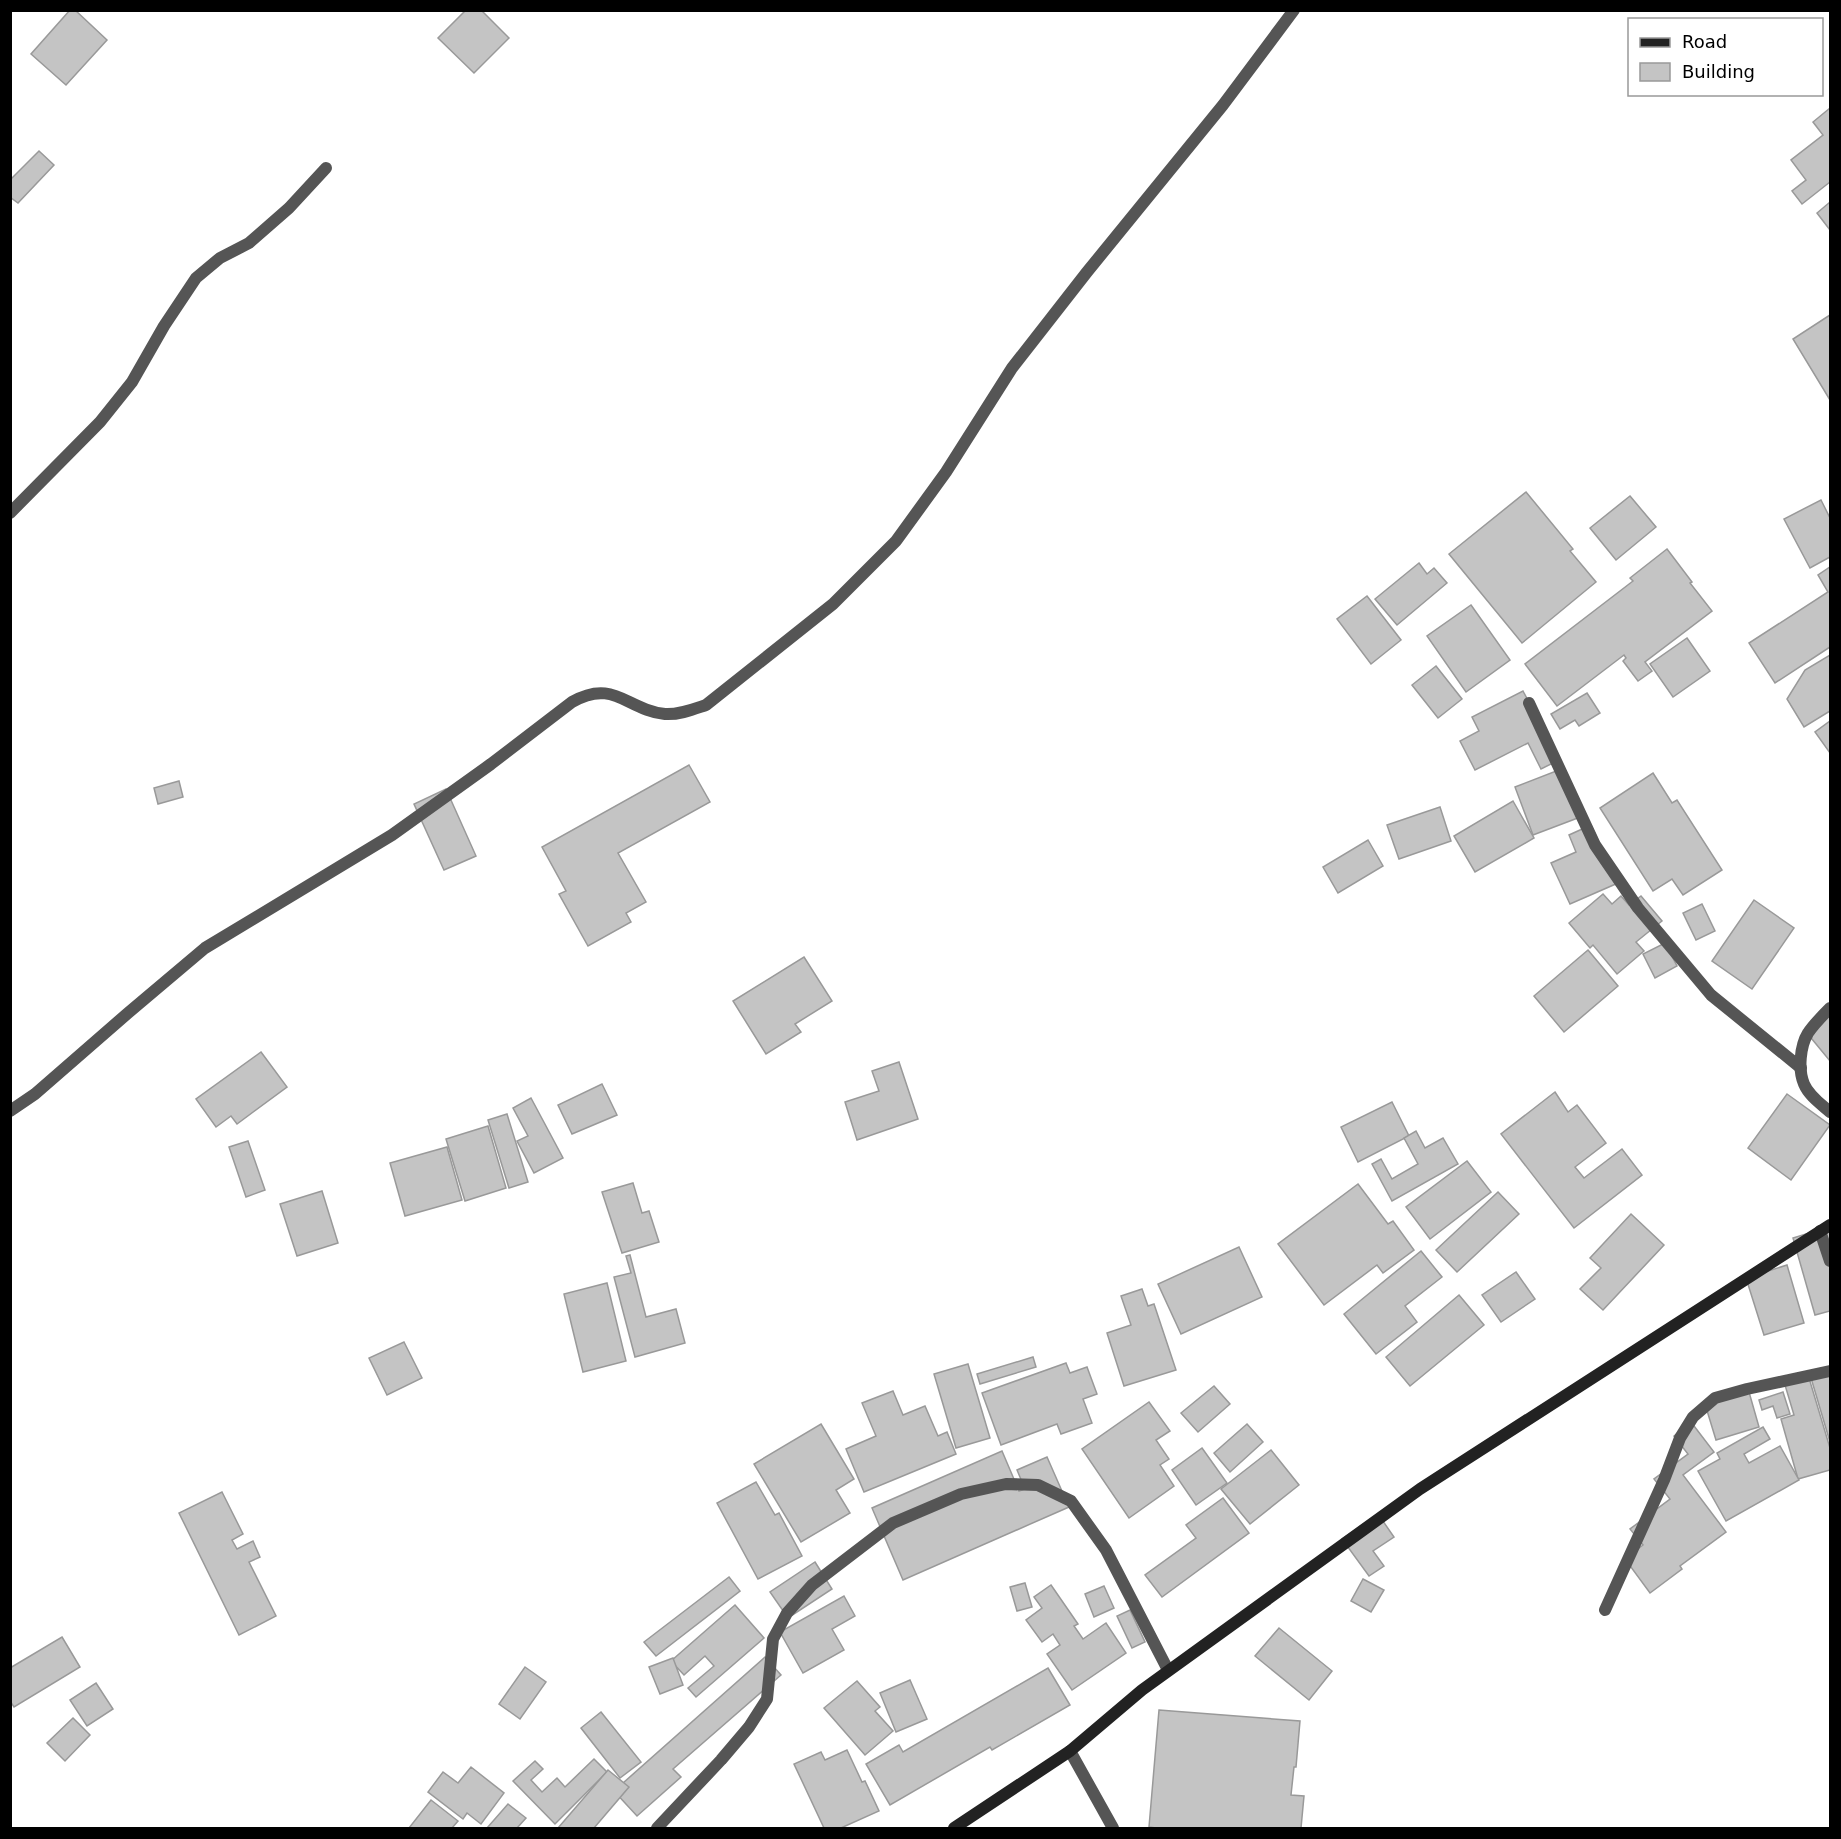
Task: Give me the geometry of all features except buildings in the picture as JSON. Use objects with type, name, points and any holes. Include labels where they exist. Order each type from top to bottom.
[{"type":"main road","points":[[954,1828],[1070,1751],[1168,1670],[1420,1489],[1825,1228]]},
{"type":"street","points":[[10,1111],[35,1094],[205,948],[392,835],[572,702],[584,695],[597,692],[618,696],[651,711],[667,714],[706,705],[833,604],[896,541],[946,472],[1012,368],[1223,105],[1294,10]]},
{"type":"street","points":[[10,513],[100,422],[132,382],[164,326],[196,278],[220,258],[249,243],[289,208],[326,168]]},
{"type":"street","points":[[1529,703],[1595,845],[1638,908],[1711,995],[1801,1068]]},
{"type":"street","points":[[1830,1008],[1808,1033],[1802,1049],[1801,1068],[1804,1084],[1812,1096],[1830,1112]]},
{"type":"street","points":[[1825,1228],[1830,1262]]},
{"type":"street","points":[[1605,1610],[1664,1480],[1680,1438],[1693,1417],[1715,1398],[1830,1371]]},
{"type":"street","points":[[657,1828],[749,1727],[766,1699],[772,1639],[787,1613],[812,1585],[893,1523],[961,1494],[1006,1484],[1038,1485],[1071,1501],[1106,1550],[1168,1670]]},
{"type":"street","points":[[1070,1751],[1113,1828]]}]
